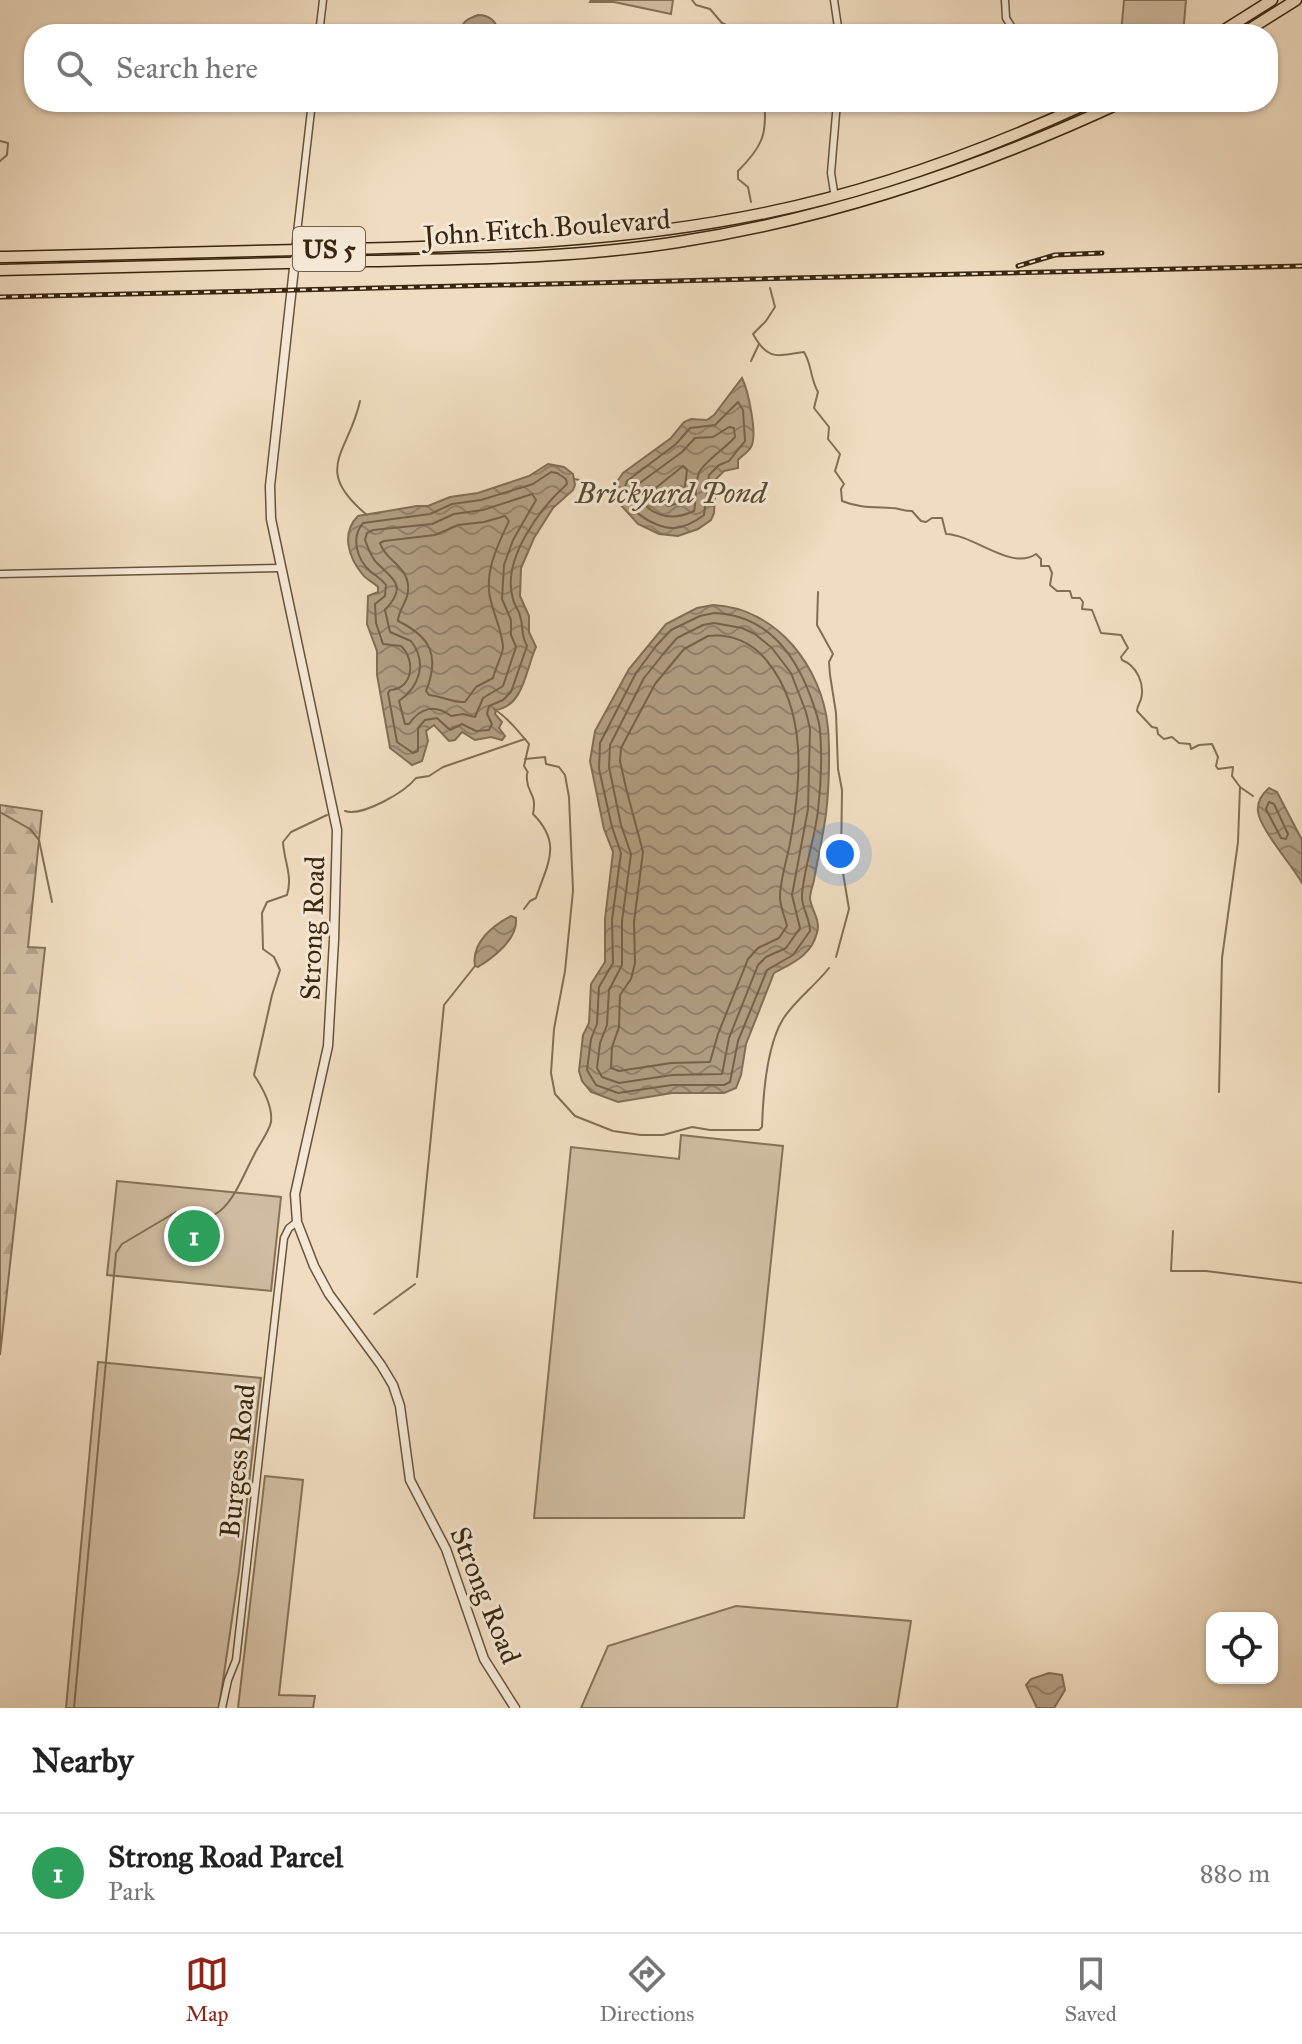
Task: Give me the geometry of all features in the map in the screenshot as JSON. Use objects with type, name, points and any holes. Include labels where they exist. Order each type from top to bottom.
[{"type":"highway","points":[[1234,24],[1272,0]]},
{"type":"highway","points":[[1258,24],[1296,0]]},
{"type":"highway","name":"John Fitch Boulevard","points":[[0,257],[532,244],[658,231],[756,215],[834,197],[985,147],[1067,112]]},
{"type":"highway","name":"John Fitch Boulevard","points":[[0,270],[529,257],[659,245],[763,227],[913,187],[990,159],[1097,112]]},
{"type":"highway","points":[[985,147],[990,159]]},
{"type":"highway","points":[[909,174],[913,187]]},
{"type":"highway","points":[[658,231],[659,245]]},
{"type":"street","points":[[320,24],[323,0]]},
{"type":"street","points":[[834,0],[838,24]]},
{"type":"street","points":[[1005,0],[1006,18],[1010,24]]},
{"type":"street","name":"Strong Road","points":[[311,112],[270,486],[271,519],[280,568],[337,830],[328,1046],[295,1194],[297,1222],[329,1294],[393,1385],[400,1406],[410,1480],[446,1549],[484,1659],[515,1708]]},
{"type":"street","points":[[836,112],[831,173],[838,209]]},
{"type":"street","points":[[0,574],[280,568]]},
{"type":"street","name":"Burgess Road","points":[[222,1708],[236,1660],[284,1238],[289,1228],[297,1222]]},
{"type":"green space","points":[[591,0],[673,0],[671,14]]},
{"type":"green space","points":[[1124,0],[1186,0],[1184,24],[1122,24]]},
{"type":"green space","points":[[0,805],[42,811],[28,947],[45,948],[0,1355]]},
{"type":"green space","points":[[681,1135],[783,1146],[744,1518],[534,1518],[571,1147],[679,1159]]},
{"type":"green space","points":[[117,1181],[281,1197],[271,1291],[107,1275]]},
{"type":"green space","points":[[98,1362],[261,1378],[239,1571],[219,1708],[66,1708]]},
{"type":"green space","points":[[265,1476],[303,1480],[279,1695],[315,1696],[313,1708],[238,1708]]},
{"type":"green space","points":[[736,1606],[911,1621],[897,1708],[581,1708],[608,1646]]},
{"type":"water","points":[[486,16],[495,24],[464,24],[471,18]]},
{"type":"water","name":"Brickyard Pond","points":[[742,378],[751,412],[753,441],[750,449],[738,460],[738,468],[724,471],[716,479],[711,520],[698,529],[678,536],[659,534],[638,524],[619,503],[615,491],[623,473],[671,438],[684,422],[707,420],[714,415]]},
{"type":"water","points":[[548,464],[564,467],[573,474],[575,485],[553,508],[534,538],[521,568],[520,596],[529,616],[529,632],[536,647],[518,694],[505,707],[496,710],[495,714],[502,722],[499,728],[505,736],[502,740],[491,737],[475,740],[462,732],[455,740],[449,741],[434,725],[426,731],[428,741],[422,761],[412,765],[390,748],[377,675],[377,651],[367,624],[368,596],[378,592],[378,587],[363,575],[350,553],[348,537],[353,523],[358,516],[428,506],[450,497],[478,493],[529,476]]},
{"type":"water","points":[[713,605],[757,617],[776,629],[806,663],[824,705],[829,738],[828,793],[810,898],[818,924],[817,933],[806,953],[774,973],[746,1044],[736,1088],[724,1093],[672,1093],[618,1102],[591,1092],[579,1071],[583,1035],[589,1023],[591,984],[605,962],[605,919],[613,852],[604,829],[590,761],[595,731],[629,669],[666,624],[697,608]]},
{"type":"water","points":[[1269,788],[1277,792],[1302,840],[1302,883],[1260,818],[1259,801]]},
{"type":"water","points":[[511,916],[516,918],[516,926],[504,947],[478,967],[475,966],[480,942],[497,924]]},
{"type":"water","points":[[1049,1673],[1062,1675],[1065,1690],[1054,1708],[1037,1708],[1026,1685],[1031,1679]]},
{"type":"waterway","points":[[692,0],[696,5],[710,9],[724,24]]},
{"type":"waterway","points":[[751,202],[748,187],[738,179],[738,171],[761,140],[764,112]]},
{"type":"waterway","points":[[0,141],[8,143],[7,155],[0,161]]},
{"type":"waterway","points":[[770,288],[775,307],[753,334],[768,353],[786,355],[804,352],[818,392],[814,408],[829,427],[828,439],[840,454],[835,471],[844,484],[842,501],[860,506],[912,511],[926,522],[932,518],[942,518],[946,534],[1015,558],[1036,554],[1041,559],[1041,566],[1049,566],[1052,573],[1050,585],[1057,591],[1070,591],[1072,598],[1080,598],[1082,609],[1092,610],[1101,633],[1121,635],[1128,648],[1122,660],[1136,671],[1141,682],[1142,693],[1137,711],[1152,727],[1157,728],[1164,739],[1172,737],[1179,743],[1190,744],[1191,749],[1212,744],[1218,757],[1218,769],[1233,767],[1232,776],[1240,787],[1253,796]]},
{"type":"waterway","points":[[751,361],[759,344]]},
{"type":"waterway","points":[[360,401],[338,460],[337,472],[350,499],[367,515]]},
{"type":"waterway","points":[[574,479],[596,483]]},
{"type":"waterway","points":[[818,592],[817,625],[833,654],[829,662],[842,790],[841,861],[849,909],[836,957]]},
{"type":"waterway","points":[[494,709],[529,744],[524,766],[534,802],[533,814],[548,835],[550,845],[548,864],[536,898],[524,909]]},
{"type":"waterway","points":[[345,811],[372,807],[416,778],[429,776],[443,767],[525,739]]},
{"type":"waterway","points":[[525,759],[545,757],[546,764],[559,767],[565,775],[569,797],[573,891],[551,1073],[555,1094],[575,1116],[613,1131],[641,1135],[663,1135],[692,1127],[759,1130],[762,1127],[769,1057],[777,1030],[788,1012],[829,968]]},
{"type":"waterway","points":[[1219,1092],[1222,958],[1238,842],[1240,787]]},
{"type":"waterway","points":[[0,812],[30,829],[39,840],[52,902]]},
{"type":"waterway","points":[[74,1708],[116,1253],[122,1244],[176,1212],[192,1218],[205,1218],[217,1213],[234,1194],[268,1130],[270,1110],[254,1075],[280,970],[274,957],[263,949],[262,913],[267,902],[287,895],[289,875],[283,842],[291,832],[327,815]]},
{"type":"waterway","points":[[417,1277],[444,1005],[475,966]]},
{"type":"waterway","points":[[1173,1231],[1171,1271],[1206,1271],[1302,1283]]},
{"type":"waterway","points":[[374,1314],[415,1284]]},
{"type":"railway","points":[[1018,266],[1055,255],[1102,253]]},
{"type":"railway","points":[[0,297],[1302,266]]},
{"type":"place","name":"Strong Road Parcel","points":[[194,1236]]}]
